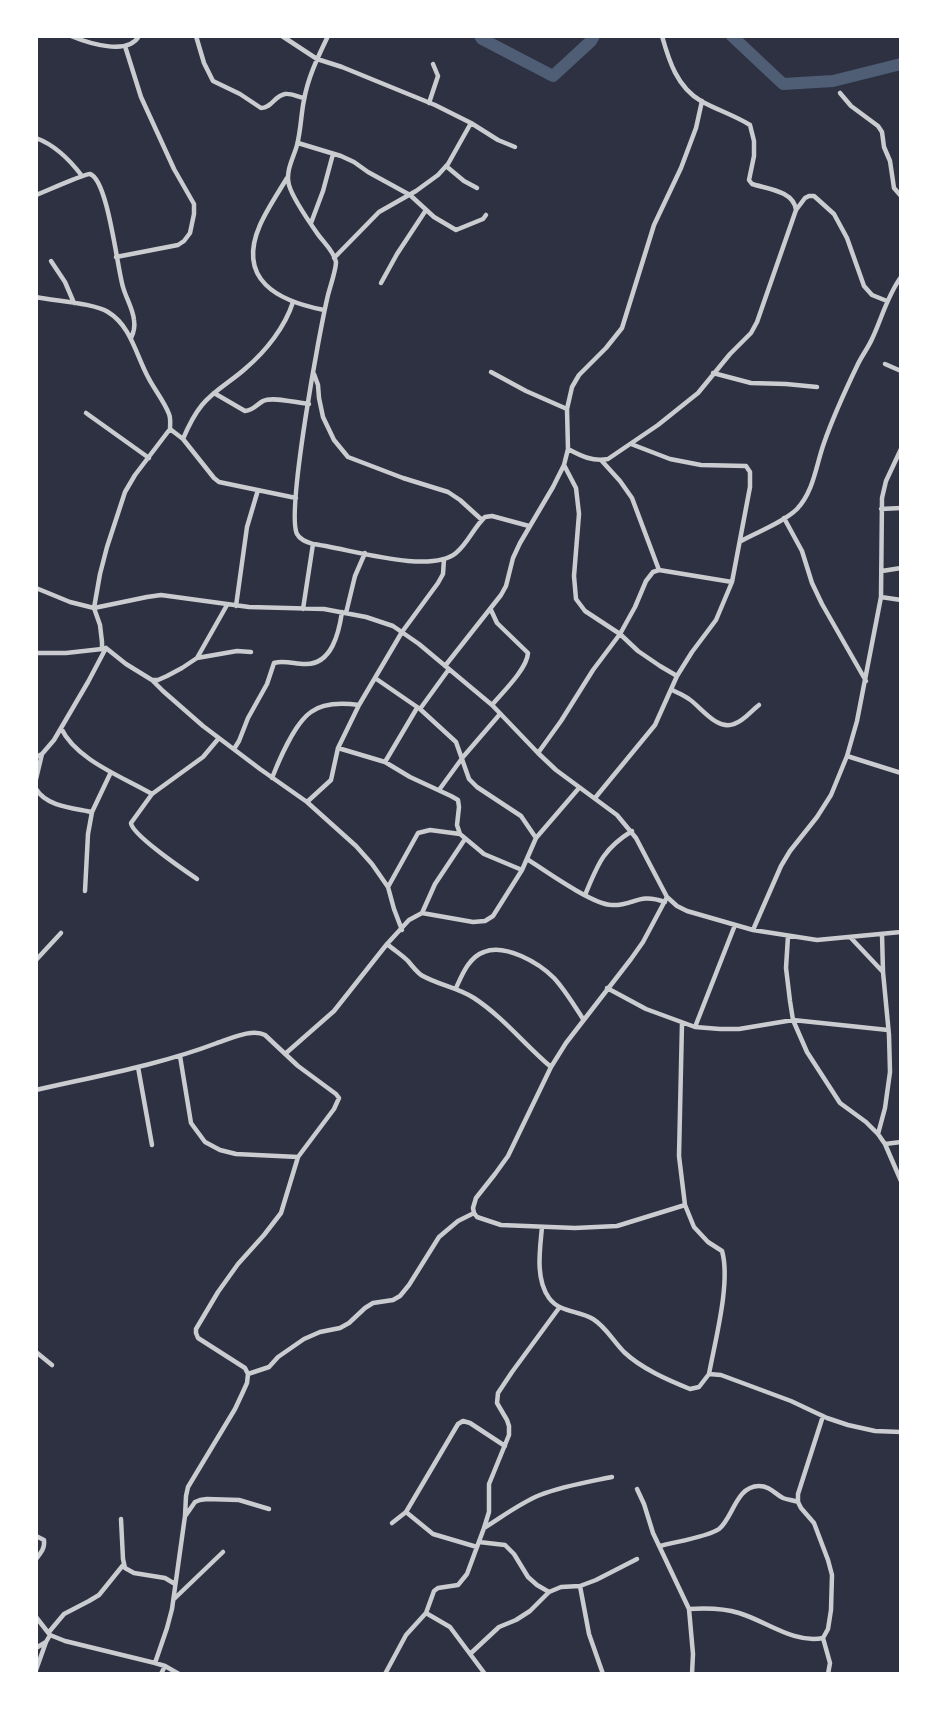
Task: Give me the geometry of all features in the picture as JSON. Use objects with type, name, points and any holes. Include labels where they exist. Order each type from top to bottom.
[{"type":"street","points":[[71,36],[108,46],[125,46],[137,40],[139,36]]},
{"type":"street","points":[[196,36],[209,76],[218,85],[240,94],[261,108],[269,106],[285,94],[304,98]]},
{"type":"street","points":[[282,36],[317,59],[429,102],[514,147]]},
{"type":"street","points":[[324,310],[293,302],[278,295],[266,286],[256,270],[254,254],[259,226],[287,177],[298,143],[304,98],[317,59],[328,36]]},
{"type":"street","points":[[662,36],[671,64],[680,82],[690,93],[750,125],[754,141],[754,156],[749,180],[752,184],[787,195],[795,204],[796,210]]},
{"type":"street","points":[[116,257],[178,245],[184,241],[190,232],[194,214],[194,204],[174,168],[141,97],[125,46]]},
{"type":"street","points":[[429,102],[438,76],[433,64]]},
{"type":"street","points":[[840,93],[851,106],[878,126],[882,132],[884,147],[890,161],[894,188],[901,196]]},
{"type":"street","points":[[385,762],[418,709],[491,610],[506,586],[513,558],[564,465],[568,449],[567,409],[572,387],[579,375],[606,348],[622,328],[654,225],[681,168],[696,128],[702,101]]},
{"type":"street","points":[[334,258],[379,212],[438,175],[446,166],[471,123]]},
{"type":"street","points":[[36,138],[57,149],[82,176]]},
{"type":"street","points":[[298,143],[354,162],[368,172],[410,194],[442,223],[456,230],[482,219],[486,215]]},
{"type":"street","points":[[311,224],[323,191],[333,154]]},
{"type":"street","points":[[446,166],[464,181],[477,188]]},
{"type":"street","points":[[36,195],[86,174],[91,174],[96,179],[109,214],[123,286],[135,321],[134,332],[131,338]]},
{"type":"street","points":[[287,177],[289,186],[336,262],[324,310],[309,404],[296,498],[295,525],[297,534],[303,540],[313,544],[407,561],[436,561],[455,554],[485,517],[492,516],[529,526]]},
{"type":"street","points":[[568,449],[584,457],[600,460],[608,459],[665,420],[698,393],[713,373],[751,333],[757,322],[796,210],[805,198],[809,196],[814,196],[834,214],[847,238],[864,286],[872,295],[886,301]]},
{"type":"street","points":[[381,284],[402,246],[426,210]]},
{"type":"street","points":[[51,261],[65,282],[74,303]]},
{"type":"street","points":[[741,541],[796,510],[805,498],[814,479],[824,442],[858,364],[874,334],[886,301],[901,277]]},
{"type":"street","points":[[36,297],[107,311],[120,323],[131,338],[143,368],[169,414],[170,429],[125,492],[102,565],[94,608],[100,625],[104,648],[152,680],[180,707],[272,778],[307,802],[356,846],[372,864],[388,887],[402,930]]},
{"type":"street","points":[[182,439],[195,415],[214,393],[247,368],[258,357],[275,336],[289,314],[293,302]]},
{"type":"street","points":[[885,364],[901,371]]},
{"type":"street","points":[[314,372],[318,386],[321,412],[334,440],[348,457],[403,478],[448,492],[482,520]]},
{"type":"street","points":[[491,372],[526,391],[567,409]]},
{"type":"street","points":[[713,373],[751,383],[817,387]]},
{"type":"street","points":[[214,393],[245,411],[255,408],[267,400],[309,404]]},
{"type":"street","points":[[86,413],[149,458]]},
{"type":"street","points":[[170,429],[182,439],[219,482],[226,485],[296,498]]},
{"type":"street","points":[[595,798],[655,725],[677,676],[716,620],[732,582],[750,487],[750,472],[746,466],[701,465],[670,459],[631,444]]},
{"type":"street","points":[[753,930],[781,866],[831,795],[847,756],[866,682],[881,596],[881,510],[886,480],[901,449]]},
{"type":"street","points":[[600,460],[620,481],[632,498],[659,570]]},
{"type":"street","points":[[564,465],[576,488],[579,514],[574,576],[576,599],[585,611],[620,634],[645,656],[677,676]]},
{"type":"street","points":[[236,606],[247,527],[258,490]]},
{"type":"street","points":[[881,510],[901,508]]},
{"type":"street","points":[[784,518],[802,551],[812,583],[822,604],[866,682]]},
{"type":"street","points":[[303,609],[313,544]]},
{"type":"street","points":[[234,749],[240,741],[248,718],[267,684],[274,663],[309,664],[318,661],[332,649],[355,576],[365,553]]},
{"type":"street","points":[[307,802],[331,780],[338,748],[359,705],[402,632],[438,583],[443,574],[444,559]]},
{"type":"street","points":[[882,571],[901,568]]},
{"type":"street","points":[[538,754],[562,721],[593,670],[620,634],[635,607],[646,581],[653,572],[659,570],[732,582]]},
{"type":"street","points":[[36,588],[70,602],[94,608],[161,595],[236,606],[344,612],[394,626],[492,705],[538,754],[579,788],[617,815],[632,831],[666,899]]},
{"type":"street","points":[[881,596],[901,600]]},
{"type":"street","points":[[197,658],[228,605]]},
{"type":"street","points":[[491,610],[497,622],[528,653],[528,657],[517,674],[492,705]]},
{"type":"street","points":[[36,653],[66,653],[104,648]]},
{"type":"street","points":[[36,757],[42,754],[54,740],[88,682],[104,648]]},
{"type":"street","points":[[152,680],[158,680],[167,676],[197,658],[237,651],[251,652]]},
{"type":"street","points":[[374,678],[418,709],[456,742],[470,779],[477,787],[522,816],[536,838]]},
{"type":"street","points":[[672,690],[689,698],[712,718],[726,725],[739,721],[759,705]]},
{"type":"street","points":[[272,778],[281,755],[310,712],[321,707],[341,703],[359,705]]},
{"type":"street","points":[[438,790],[500,714]]},
{"type":"street","points":[[61,728],[65,737],[78,750],[111,772],[152,794]]},
{"type":"street","points":[[196,879],[144,840],[132,827],[131,823],[152,794],[203,757],[219,738]]},
{"type":"street","points":[[338,748],[385,762],[410,777],[458,800],[457,825],[460,834],[484,854],[522,870]]},
{"type":"street","points":[[36,779],[42,754]]},
{"type":"street","points":[[847,756],[901,773]]},
{"type":"street","points":[[85,891],[88,834],[92,812],[111,772]]},
{"type":"street","points":[[422,913],[473,922],[485,921],[493,916],[522,870],[536,838],[579,788]]},
{"type":"street","points":[[36,789],[40,795],[49,801],[92,812]]},
{"type":"street","points":[[388,887],[418,833],[430,830],[460,834]]},
{"type":"street","points":[[585,895],[597,866],[607,850],[632,831]]},
{"type":"street","points":[[285,1054],[334,1011],[387,944],[402,930],[409,920],[422,913],[435,884],[465,839]]},
{"type":"street","points":[[527,859],[585,895],[603,904],[613,906],[642,898],[666,899],[687,911],[753,930],[817,940],[901,932]]},
{"type":"street","points":[[474,1213],[476,1198],[508,1156],[551,1067],[583,1019],[643,942],[666,899]]},
{"type":"street","points":[[695,1027],[735,925]]},
{"type":"street","points":[[36,960],[61,933]]},
{"type":"street","points":[[878,1134],[885,1108],[890,1072],[882,934]]},
{"type":"street","points":[[788,936],[786,968],[793,1020],[807,1052],[840,1103],[866,1122],[878,1134],[885,1144],[901,1181]]},
{"type":"street","points":[[851,938],[883,972]]},
{"type":"street","points":[[387,944],[408,961],[420,974],[456,988],[474,998],[501,1019],[532,1051],[551,1067]]},
{"type":"street","points":[[456,988],[465,969],[484,951],[499,949],[516,953],[554,978],[583,1019]]},
{"type":"street","points":[[607,988],[646,1010],[695,1027],[720,1030],[739,1029],[793,1020],[888,1030]]},
{"type":"street","points":[[542,1227],[540,1255],[544,1288],[549,1298],[559,1308],[592,1318],[635,1361],[680,1385],[694,1390],[699,1387],[709,1374],[726,1263],[722,1251],[708,1242],[694,1227],[685,1205],[679,1156],[682,1023]]},
{"type":"street","points":[[36,1090],[138,1067],[258,1032],[265,1035],[285,1054],[339,1098],[334,1109],[298,1157],[281,1213],[228,1278],[196,1329],[198,1338],[245,1368],[248,1374],[247,1383],[235,1409],[188,1487],[173,1600],[167,1628],[155,1662]]},
{"type":"street","points":[[180,1056],[191,1123],[205,1142],[220,1150],[236,1154],[298,1157]]},
{"type":"street","points":[[138,1067],[152,1145]]},
{"type":"street","points":[[885,1144],[901,1142]]},
{"type":"street","points":[[474,1213],[501,1225],[575,1228],[617,1226],[685,1205]]},
{"type":"street","points":[[248,1374],[269,1367],[278,1357],[304,1339],[320,1332],[340,1328],[349,1323],[373,1303],[393,1300],[400,1296],[439,1237],[458,1221],[474,1213]]},
{"type":"street","points":[[385,1674],[406,1635],[426,1612],[434,1591],[438,1588],[454,1587],[462,1582],[472,1562],[488,1512],[489,1484],[508,1436],[509,1426],[497,1403],[498,1393],[559,1308]]},
{"type":"street","points":[[36,1352],[52,1365]]},
{"type":"street","points":[[709,1374],[721,1375],[863,1430],[901,1432]]},
{"type":"street","points":[[823,1416],[798,1494],[798,1502],[814,1523],[832,1575],[831,1610],[828,1629],[823,1638],[830,1662],[828,1674]]},
{"type":"street","points":[[392,1523],[406,1512],[458,1424],[463,1421],[470,1423],[505,1446]]},
{"type":"street","points":[[484,1528],[539,1495],[612,1477]]},
{"type":"street","points":[[660,1546],[720,1528],[738,1498],[745,1491],[758,1486],[771,1489],[783,1498],[798,1502]]},
{"type":"street","points":[[637,1489],[644,1504],[652,1533],[660,1546],[689,1609],[693,1654],[692,1674]]},
{"type":"street","points":[[185,1516],[196,1502],[200,1500],[239,1500],[269,1509]]},
{"type":"street","points":[[406,1512],[433,1534],[478,1544],[505,1545],[514,1554],[528,1577],[549,1592]]},
{"type":"street","points":[[121,1519],[125,1568],[134,1573],[164,1578],[175,1584]]},
{"type":"street","points":[[36,1536],[44,1540],[44,1544],[42,1551],[36,1559]]},
{"type":"street","points":[[173,1600],[223,1552]]},
{"type":"street","points":[[470,1654],[499,1626],[516,1620],[530,1611],[549,1592],[561,1587],[580,1586],[637,1559]]},
{"type":"street","points":[[36,1670],[50,1634],[64,1614],[99,1595],[124,1564]]},
{"type":"street","points":[[580,1586],[589,1634],[603,1674]]},
{"type":"street","points":[[689,1609],[707,1608],[738,1613],[801,1637],[813,1640],[823,1638]]},
{"type":"street","points":[[426,1612],[450,1627],[485,1674]]},
{"type":"street","points":[[36,1617],[50,1634],[81,1646],[155,1662],[179,1674]]},
{"type":"street","points":[[36,1648],[46,1642]]},
{"type":"street","points":[[161,1674],[165,1666]]},
{"type":"waterway","points":[[480,36],[482,39],[553,76],[594,36]]},
{"type":"waterway","points":[[732,36],[783,84],[833,81],[901,64]]}]
